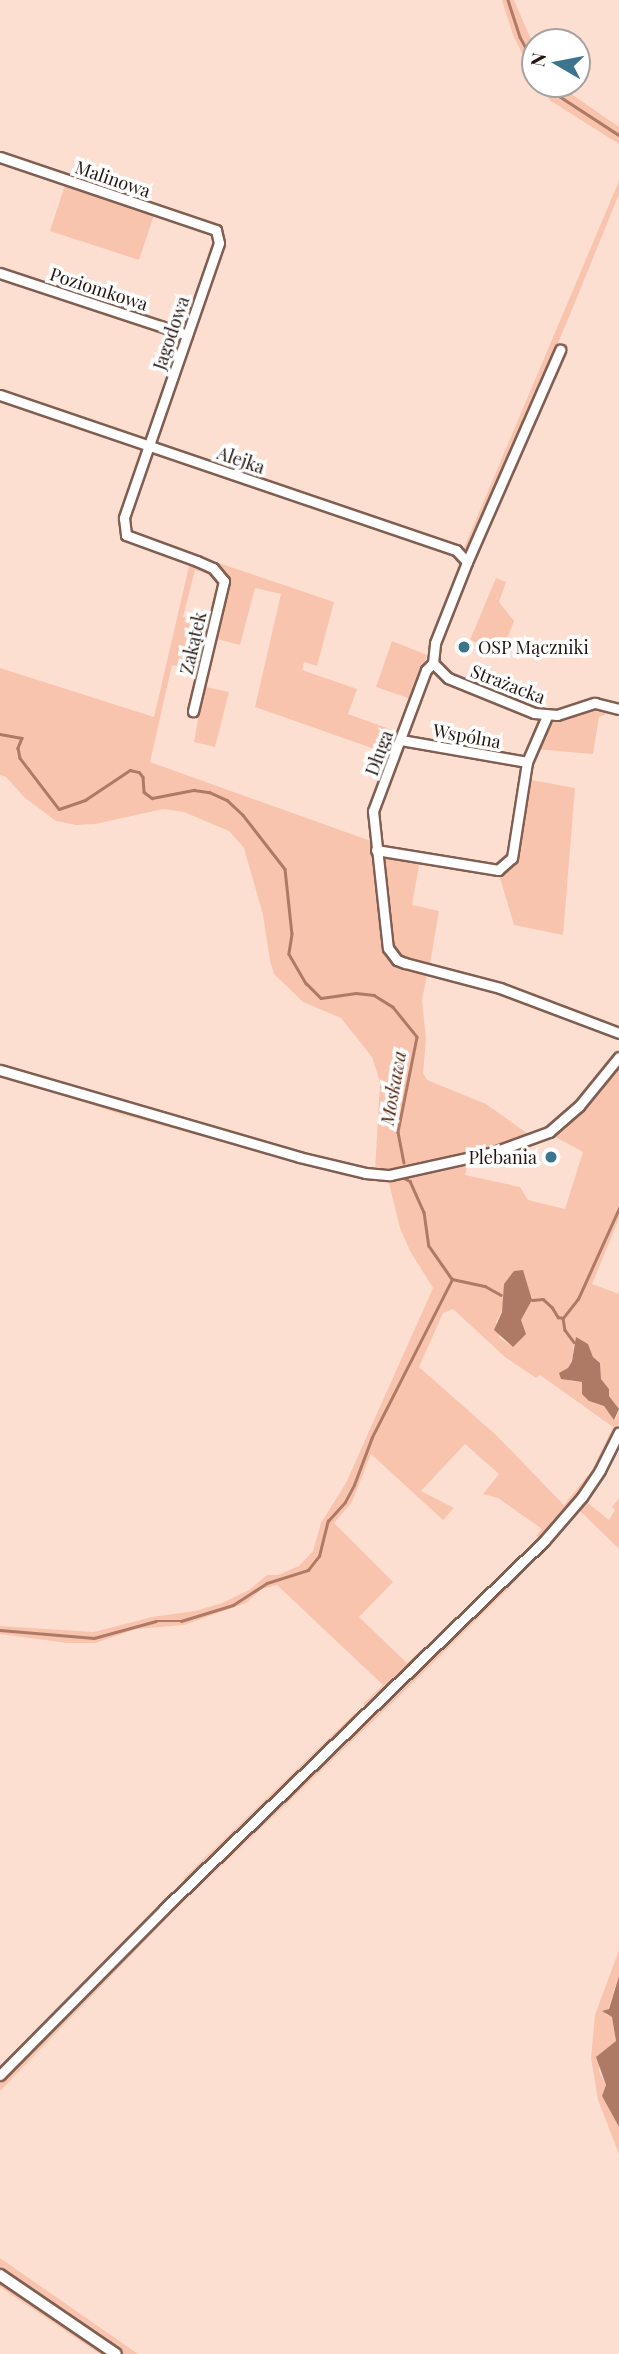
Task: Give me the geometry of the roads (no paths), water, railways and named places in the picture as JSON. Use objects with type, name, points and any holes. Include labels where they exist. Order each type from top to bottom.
[{"type":"street","name":"Malinowa","points":[[0,157],[216,230]]},
{"type":"street","name":"Jagodowa","points":[[216,230],[219,243],[124,519],[127,536],[205,564],[213,568],[223,581]]},
{"type":"street","name":"Poziomkowa","points":[[0,273],[187,335]]},
{"type":"street","name":"Długa","points":[[560,350],[467,562],[435,643],[433,663],[426,670],[373,811],[376,850],[387,948],[397,960],[499,988],[619,1033]]},
{"type":"street","name":"Alejka","points":[[0,395],[456,550],[467,562]]},
{"type":"street","name":"Zakątek","points":[[193,711],[223,581]]},
{"type":"street","name":"Strażacka","points":[[433,663],[447,678],[547,716],[595,703],[619,709]]},
{"type":"street","points":[[376,850],[498,870],[512,858],[527,762],[547,716]]},
{"type":"street","name":"Wspólna","points":[[401,740],[527,762]]},
{"type":"street","points":[[0,1070],[365,1173],[390,1175],[494,1152],[549,1132],[579,1106],[619,1057]]},
{"type":"street","points":[[0,2075],[164,1909],[544,1541],[582,1497],[600,1470],[619,1432]]},
{"type":"street","points":[[0,2275],[116,2354]]},
{"type":"waterway","points":[[508,0],[521,39]]},
{"type":"waterway","points":[[562,98],[619,135]]},
{"type":"waterway","name":"Moskawa","points":[[0,734],[22,738],[18,748],[20,758],[59,809],[85,800],[130,770],[139,772],[143,777],[144,792],[152,798],[194,790],[209,792],[227,800],[243,815],[285,869],[292,934],[289,954],[306,983],[321,998],[356,993],[374,995],[393,1007],[417,1037],[398,1132],[404,1162]]},
{"type":"waterway","name":"Moskawa","points":[[404,1178],[410,1181],[424,1212],[429,1246],[452,1279],[485,1286],[501,1295]]},
{"type":"waterway","points":[[563,1318],[578,1299],[619,1208]]},
{"type":"waterway","points":[[0,1630],[94,1638],[156,1621],[181,1621],[233,1605],[267,1583],[308,1570],[319,1556],[328,1521],[345,1502],[354,1485],[372,1437],[452,1279]]},
{"type":"waterway","name":"Moskawa","points":[[532,1300],[543,1299],[552,1307],[558,1317],[563,1318],[565,1330],[574,1342]]},
{"type":"place","name":"OSP Mączniki","points":[[464,647]]},
{"type":"place","name":"Plebania","points":[[551,1157]]}]
